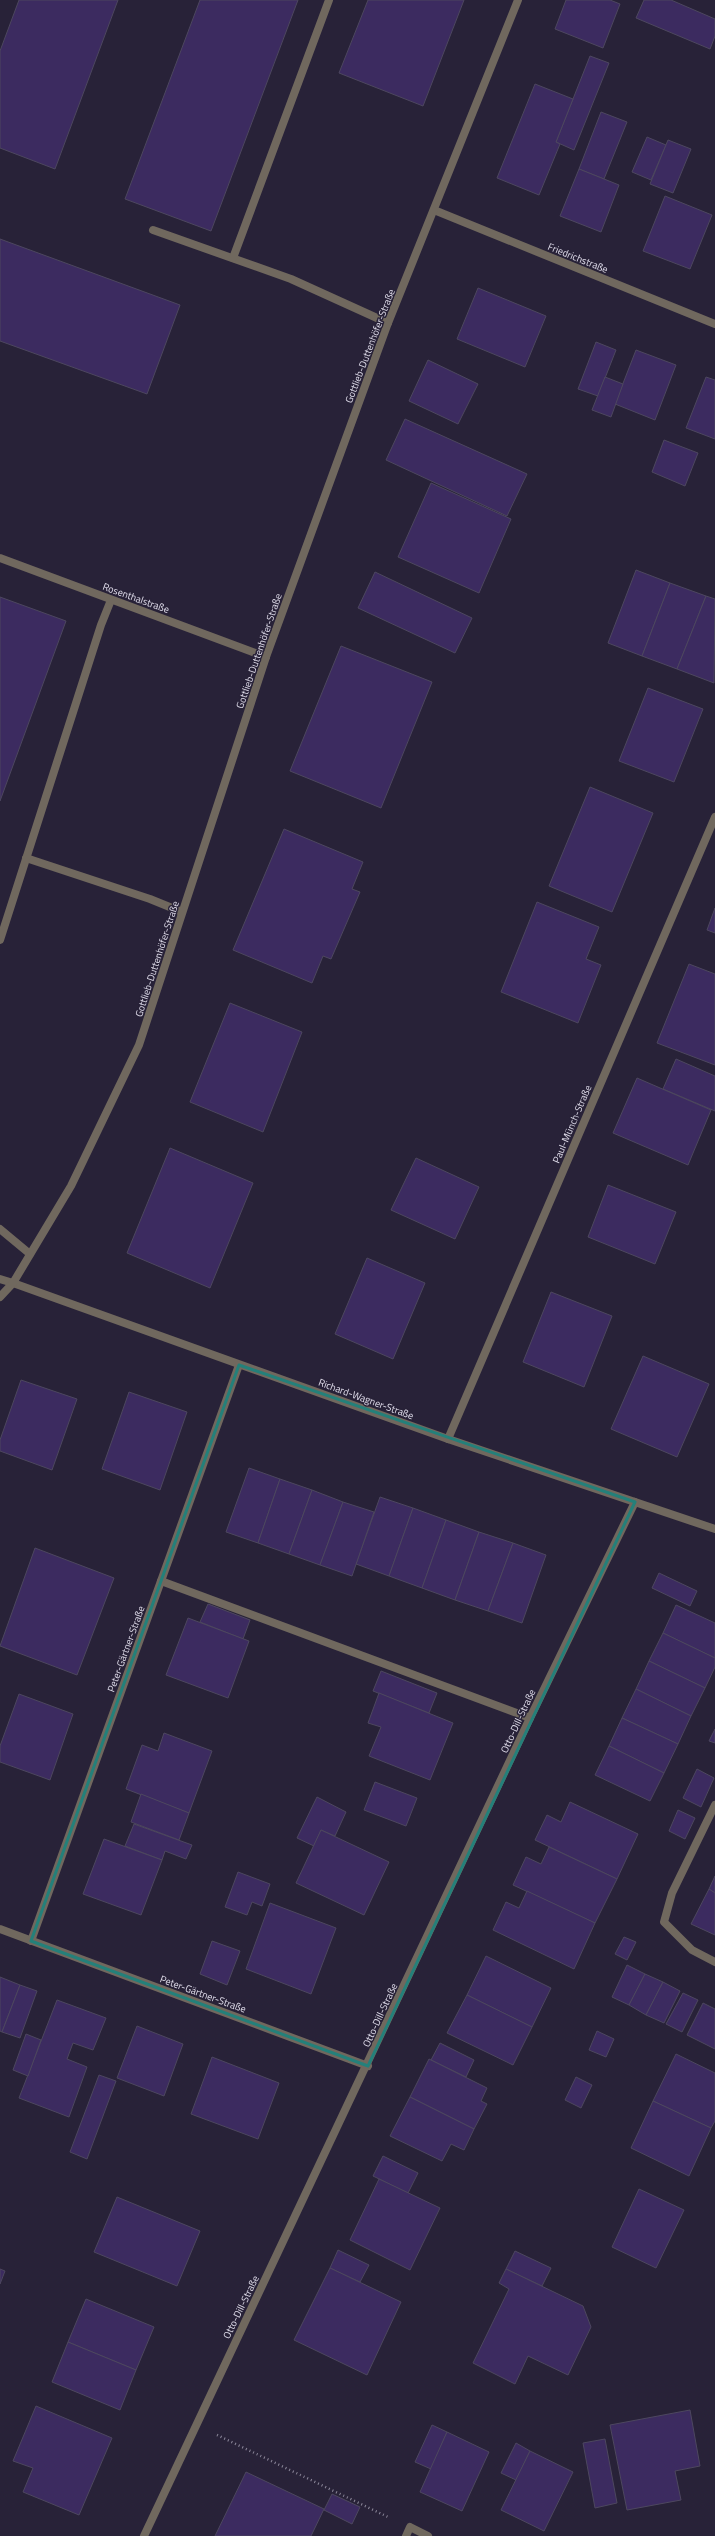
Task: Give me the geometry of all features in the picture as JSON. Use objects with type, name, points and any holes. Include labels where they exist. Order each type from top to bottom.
[{"type":"street","points":[[233,258],[330,0]]},
{"type":"street","name":"Gottlieb-Duttenhöfer-Straße","points":[[0,1297],[13,1284],[71,1186],[139,1045],[266,657],[388,323],[518,0]]},
{"type":"street","name":"Friedrichstraße","points":[[434,210],[715,324]]},
{"type":"street","points":[[153,230],[291,279],[388,323]]},
{"type":"street","name":"Rosenthalstraße","points":[[0,558],[266,657]]},
{"type":"street","points":[[0,940],[101,626],[111,600]]},
{"type":"street","name":"Paul-Münch-Straße","points":[[448,1439],[715,817]]},
{"type":"street","points":[[26,858],[150,899],[182,912]]},
{"type":"street","points":[[0,1229],[30,1254]]},
{"type":"street","name":"Richard-Wagner-Straße","points":[[0,1279],[448,1439],[715,1529]]},
{"type":"street","name":"Peter-Gärtner-Straße","points":[[31,1940],[239,1365]]},
{"type":"street","name":"Otto-Dill-Straße","points":[[144,2536],[195,2425],[368,2066],[530,1718],[635,1502]]},
{"type":"street","points":[[161,1581],[530,1718]]},
{"type":"street","points":[[715,1805],[672,1893],[664,1922],[692,1950],[715,1962]]},
{"type":"street","name":"Peter-Gärtner-Straße","points":[[0,1929],[368,2066]]},
{"type":"street","points":[[406,2536],[410,2527],[428,2536]]},
{"type":"path","points":[[195,2425],[410,2527]]},
{"type":"highlighted area","points":[[239,1365],[635,1502],[368,2066],[31,1941]]},
{"type":"building","points":[[19,0],[118,0],[55,169],[0,148],[0,51]]},
{"type":"building","points":[[200,0],[298,0],[211,231],[125,199]]},
{"type":"building","points":[[368,0],[464,0],[423,106],[339,73]]},
{"type":"building","points":[[566,0],[610,0],[620,4],[603,48],[555,29]]},
{"type":"building","points":[[644,0],[671,0],[715,19],[715,36],[710,49],[636,18]]},
{"type":"building","points":[[590,56],[609,63],[574,150],[556,142]]},
{"type":"building","points":[[535,84],[573,99],[556,142],[560,144],[539,195],[497,178]]},
{"type":"building","points":[[601,112],[627,122],[604,179],[579,169]]},
{"type":"building","points":[[647,137],[666,145],[651,180],[632,172]]},
{"type":"building","points":[[668,140],[691,149],[673,193],[650,184]]},
{"type":"building","points":[[579,169],[619,185],[601,232],[560,216]]},
{"type":"building","points":[[665,196],[712,215],[690,269],[643,251]]},
{"type":"building","points":[[0,239],[180,305],[147,394],[0,341]]},
{"type":"building","points":[[478,288],[546,316],[525,367],[457,339]]},
{"type":"building","points":[[596,342],[616,350],[598,396],[578,389]]},
{"type":"building","points":[[636,350],[676,365],[655,420],[615,404]]},
{"type":"building","points":[[428,360],[478,384],[458,424],[409,401]]},
{"type":"building","points":[[605,377],[623,384],[611,417],[592,410]]},
{"type":"building","points":[[706,377],[715,380],[715,439],[686,428]]},
{"type":"building","points":[[405,419],[527,474],[507,516],[386,460]]},
{"type":"building","points":[[664,440],[698,453],[685,486],[652,472]]},
{"type":"building","points":[[431,483],[511,519],[479,593],[398,557]]},
{"type":"building","points":[[636,570],[670,583],[642,656],[608,643]]},
{"type":"building","points":[[375,572],[472,618],[455,653],[358,608]]},
{"type":"building","points":[[670,583],[706,596],[677,669],[642,656]]},
{"type":"building","points":[[706,596],[715,599],[714,683],[677,669]]},
{"type":"building","points":[[0,597],[66,621],[0,801]]},
{"type":"building","points":[[341,646],[432,682],[381,808],[290,771]]},
{"type":"building","points":[[648,688],[703,709],[674,782],[619,761]]},
{"type":"building","points":[[590,787],[653,813],[612,912],[549,886]]},
{"type":"building","points":[[284,829],[363,862],[352,889],[360,892],[331,959],[323,956],[312,983],[233,950]]},
{"type":"building","points":[[537,902],[599,927],[586,959],[601,965],[578,1023],[501,992]]},
{"type":"building","points":[[715,908],[715,933],[707,930]]},
{"type":"building","points":[[689,964],[715,974],[715,1065],[657,1043]]},
{"type":"building","points":[[230,1003],[302,1032],[263,1132],[190,1102]]},
{"type":"building","points":[[676,1059],[715,1076],[715,1111],[663,1089]]},
{"type":"building","points":[[637,1078],[711,1110],[688,1165],[613,1133]]},
{"type":"building","points":[[170,1148],[253,1183],[210,1288],[127,1253]]},
{"type":"building","points":[[416,1158],[479,1187],[455,1239],[391,1210]]},
{"type":"building","points":[[608,1185],[676,1212],[655,1264],[588,1237]]},
{"type":"building","points":[[367,1258],[425,1283],[393,1359],[335,1334]]},
{"type":"building","points":[[551,1292],[612,1316],[584,1387],[523,1362]]},
{"type":"building","points":[[643,1356],[709,1384],[677,1457],[611,1429]]},
{"type":"building","points":[[21,1380],[77,1399],[52,1470],[0,1451],[0,1440]]},
{"type":"building","points":[[129,1392],[187,1412],[160,1490],[102,1469]]},
{"type":"building","points":[[249,1468],[280,1479],[258,1543],[226,1532]]},
{"type":"building","points":[[280,1479],[312,1490],[289,1554],[258,1543]]},
{"type":"building","points":[[312,1490],[343,1502],[320,1565],[289,1554]]},
{"type":"building","points":[[380,1497],[413,1508],[389,1576],[356,1564]]},
{"type":"building","points":[[343,1502],[374,1512],[352,1576],[320,1565]]},
{"type":"building","points":[[413,1508],[446,1520],[422,1588],[389,1576]]},
{"type":"building","points":[[446,1520],[479,1532],[455,1600],[422,1588]]},
{"type":"building","points":[[479,1532],[513,1543],[488,1611],[455,1600]]},
{"type":"building","points":[[513,1543],[546,1555],[522,1623],[488,1611]]},
{"type":"building","points":[[35,1548],[114,1578],[77,1675],[0,1646]]},
{"type":"building","points":[[659,1573],[697,1591],[690,1606],[652,1588]]},
{"type":"building","points":[[208,1604],[250,1620],[243,1639],[200,1622]]},
{"type":"building","points":[[676,1605],[715,1623],[715,1658],[663,1633]]},
{"type":"building","points":[[188,1618],[249,1641],[228,1698],[166,1675]]},
{"type":"building","points":[[663,1633],[715,1658],[715,1667],[705,1688],[649,1661]]},
{"type":"building","points":[[649,1661],[705,1688],[691,1716],[636,1689]]},
{"type":"building","points":[[381,1671],[437,1693],[429,1713],[373,1691]]},
{"type":"building","points":[[636,1689],[691,1716],[678,1744],[622,1718]]},
{"type":"building","points":[[379,1693],[453,1723],[430,1780],[369,1756],[381,1727],[368,1723]]},
{"type":"building","points":[[19,1694],[73,1714],[50,1780],[0,1762],[0,1746]]},
{"type":"building","points":[[622,1718],[678,1744],[664,1773],[609,1746]]},
{"type":"building","points":[[715,1729],[715,1743],[709,1741]]},
{"type":"building","points":[[164,1733],[212,1751],[189,1813],[126,1789],[142,1745],[158,1751]]},
{"type":"building","points":[[609,1746],[664,1773],[650,1801],[595,1775]]},
{"type":"building","points":[[697,1769],[714,1778],[701,1807],[683,1798]]},
{"type":"building","points":[[375,1782],[417,1798],[406,1826],[364,1810]]},
{"type":"building","points":[[141,1794],[189,1813],[179,1840],[131,1822]]},
{"type":"building","points":[[317,1797],[346,1812],[335,1836],[321,1830],[314,1846],[297,1838]]},
{"type":"building","points":[[570,1802],[638,1834],[617,1879],[535,1840],[547,1815],[561,1822]]},
{"type":"building","points":[[678,1810],[695,1818],[685,1839],[669,1831]]},
{"type":"building","points":[[134,1824],[192,1845],[186,1859],[165,1851],[162,1860],[125,1846]]},
{"type":"building","points":[[321,1830],[389,1862],[364,1915],[296,1883]]},
{"type":"building","points":[[104,1839],[162,1860],[141,1915],[83,1894]]},
{"type":"building","points":[[549,1847],[617,1879],[595,1923],[513,1885],[526,1857],[541,1864]]},
{"type":"building","points":[[238,1872],[270,1884],[262,1906],[252,1902],[247,1915],[225,1907]]},
{"type":"building","points":[[715,1876],[715,1893],[709,1889]]},
{"type":"building","points":[[709,1889],[715,1893],[715,1935],[691,1924]]},
{"type":"building","points":[[527,1891],[595,1923],[574,1969],[493,1930],[506,1902],[519,1908]]},
{"type":"building","points":[[270,1903],[336,1928],[311,1994],[246,1969]]},
{"type":"building","points":[[624,1937],[636,1942],[627,1960],[615,1954]]},
{"type":"building","points":[[212,1941],[240,1951],[227,1985],[200,1974]]},
{"type":"building","points":[[486,1956],[551,1988],[532,2027],[467,1995]]},
{"type":"building","points":[[627,1965],[645,1974],[629,2005],[612,1997]]},
{"type":"building","points":[[645,1974],[663,1982],[646,2015],[629,2005]]},
{"type":"building","points":[[0,1977],[20,1985],[2,2032],[0,2031]]},
{"type":"building","points":[[663,1982],[680,1991],[664,2023],[646,2015]]},
{"type":"building","points":[[20,1985],[37,1991],[20,2038],[2,2032]]},
{"type":"building","points":[[683,1993],[698,2000],[682,2032],[666,2024]]},
{"type":"building","points":[[467,1995],[532,2027],[513,2065],[447,2033]]},
{"type":"building","points":[[57,2000],[106,2018],[93,2050],[73,2043],[67,2059],[87,2067],[69,2117],[19,2098]]},
{"type":"building","points":[[703,2003],[715,2009],[715,2049],[687,2035]]},
{"type":"building","points":[[137,2026],[183,2044],[164,2096],[117,2078]]},
{"type":"building","points":[[597,2031],[614,2039],[606,2057],[589,2050]]},
{"type":"building","points":[[26,2034],[41,2040],[28,2076],[13,2070]]},
{"type":"building","points":[[440,2043],[474,2060],[466,2077],[431,2060]]},
{"type":"building","points":[[676,2054],[715,2073],[715,2121],[711,2128],[653,2101]]},
{"type":"building","points":[[212,2057],[279,2083],[258,2139],[191,2114]]},
{"type":"building","points":[[429,2059],[487,2088],[481,2101],[487,2104],[474,2129],[410,2097]]},
{"type":"building","points":[[99,2075],[116,2081],[87,2159],[70,2152]]},
{"type":"building","points":[[576,2077],[592,2085],[581,2108],[565,2100]]},
{"type":"building","points":[[410,2097],[474,2129],[464,2150],[451,2144],[442,2161],[390,2136]]},
{"type":"building","points":[[653,2101],[711,2128],[689,2176],[631,2148]]},
{"type":"building","points":[[383,2156],[418,2173],[408,2193],[373,2176]]},
{"type":"building","points":[[379,2179],[440,2208],[410,2270],[350,2240]]},
{"type":"building","points":[[639,2189],[684,2210],[656,2268],[612,2247]]},
{"type":"building","points":[[117,2197],[200,2231],[177,2286],[94,2252]]},
{"type":"building","points":[[338,2250],[369,2265],[360,2282],[330,2268]]},
{"type":"building","points":[[515,2251],[551,2268],[542,2286],[506,2269]]},
{"type":"building","points":[[330,2268],[401,2302],[367,2375],[294,2340]]},
{"type":"building","points":[[0,2269],[5,2271],[0,2284]]},
{"type":"building","points":[[506,2269],[583,2306],[591,2327],[568,2375],[528,2356],[515,2384],[473,2363],[509,2289],[499,2283]]},
{"type":"building","points":[[86,2299],[154,2327],[136,2370],[68,2342]]},
{"type":"building","points":[[68,2342],[136,2370],[120,2410],[52,2382]]},
{"type":"building","points":[[36,2406],[112,2438],[79,2515],[23,2492],[33,2468],[13,2461]]},
{"type":"building","points":[[690,2410],[700,2466],[675,2471],[681,2500],[627,2510],[610,2425]]},
{"type":"building","points":[[432,2425],[447,2432],[431,2469],[415,2462]]},
{"type":"building","points":[[447,2432],[489,2452],[462,2511],[420,2492]]},
{"type":"building","points":[[605,2439],[617,2503],[595,2508],[583,2443]]},
{"type":"building","points":[[516,2443],[530,2451],[516,2480],[501,2473]]},
{"type":"building","points":[[530,2451],[573,2472],[544,2531],[501,2510]]},
{"type":"building","points":[[246,2472],[324,2509],[311,2536],[215,2536]]},
{"type":"building","points":[[332,2494],[360,2507],[352,2524],[324,2510]]}]
